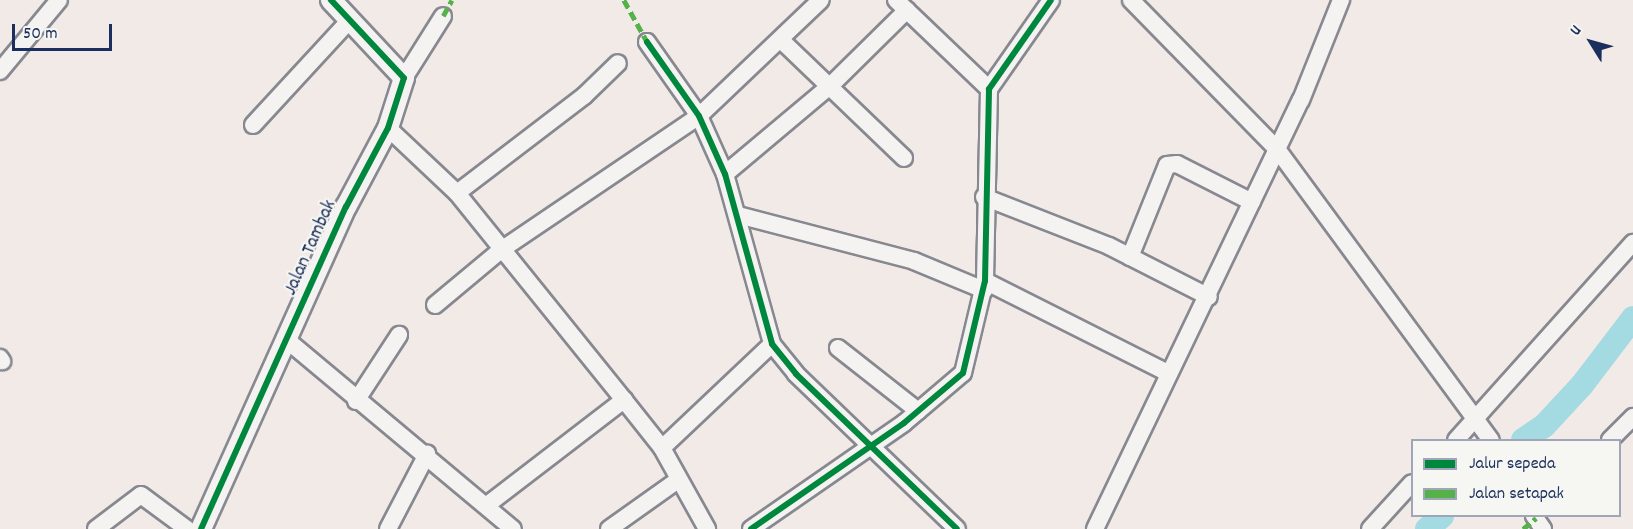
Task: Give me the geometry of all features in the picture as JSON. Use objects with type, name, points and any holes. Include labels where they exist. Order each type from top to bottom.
[{"type":"street","points":[[0,71],[59,0]]},
{"type":"street","points":[[435,305],[501,250],[699,116],[782,41],[821,0]]},
{"type":"street","points":[[751,529],[774,522],[918,411],[963,373],[990,285],[989,89],[1051,0]]},
{"type":"street","points":[[1131,0],[1277,150],[1484,430]]},
{"type":"street","points":[[1095,529],[1168,373],[1209,297],[1277,150],[1341,0]]},
{"type":"street","points":[[334,1],[405,78],[443,15]]},
{"type":"street","points":[[725,174],[830,86],[901,5],[989,89]]},
{"type":"street","points":[[253,125],[350,20]]},
{"type":"street","points":[[782,41],[904,158]]},
{"type":"street","points":[[647,42],[699,116],[725,174],[738,214],[772,344],[796,374],[957,529]]},
{"type":"street","points":[[457,193],[584,96],[618,63]]},
{"type":"street","name":"Jalan Tambak","points":[[201,529],[288,341],[346,207],[388,128],[405,78]]},
{"type":"street","points":[[388,128],[457,193],[662,447],[678,480],[707,529]]},
{"type":"street","points":[[1130,257],[1167,165],[1177,164],[1252,202]]},
{"type":"street","points":[[990,199],[1130,257],[1209,297]]},
{"type":"street","points":[[738,214],[914,261],[990,285],[1168,373]]},
{"type":"street","points":[[1461,439],[1484,430],[1633,243]]},
{"type":"street","points":[[357,401],[399,335]]},
{"type":"street","points":[[288,341],[357,401],[427,454],[513,529]]},
{"type":"street","points":[[662,447],[772,344]]},
{"type":"street","points":[[838,348],[918,411]]},
{"type":"street","points":[[487,505],[624,400]]},
{"type":"street","points":[[1612,439],[1633,417]]},
{"type":"street","points":[[388,529],[427,454]]},
{"type":"street","points":[[609,529],[678,480]]},
{"type":"street","points":[[1370,529],[1411,485]]},
{"type":"street","points":[[96,529],[141,495],[187,529]]},
{"type":"waterway","points":[[1524,439],[1544,426],[1582,385],[1633,318]]},
{"type":"waterway","points":[[1427,529],[1441,517]]},
{"type":"marked path","points":[[443,16],[452,0]]},
{"type":"marked path","points":[[624,0],[649,45]]},
{"type":"marked path","points":[[1523,529],[1536,518]]},
{"type":"cycle path","points":[[201,529],[346,207],[388,128],[404,78],[331,0]]},
{"type":"cycle path","points":[[751,529],[904,423],[963,373],[985,281],[989,89],[1051,0]]},
{"type":"cycle path","points":[[647,42],[699,116],[725,174],[772,344],[796,374],[957,529]]}]
